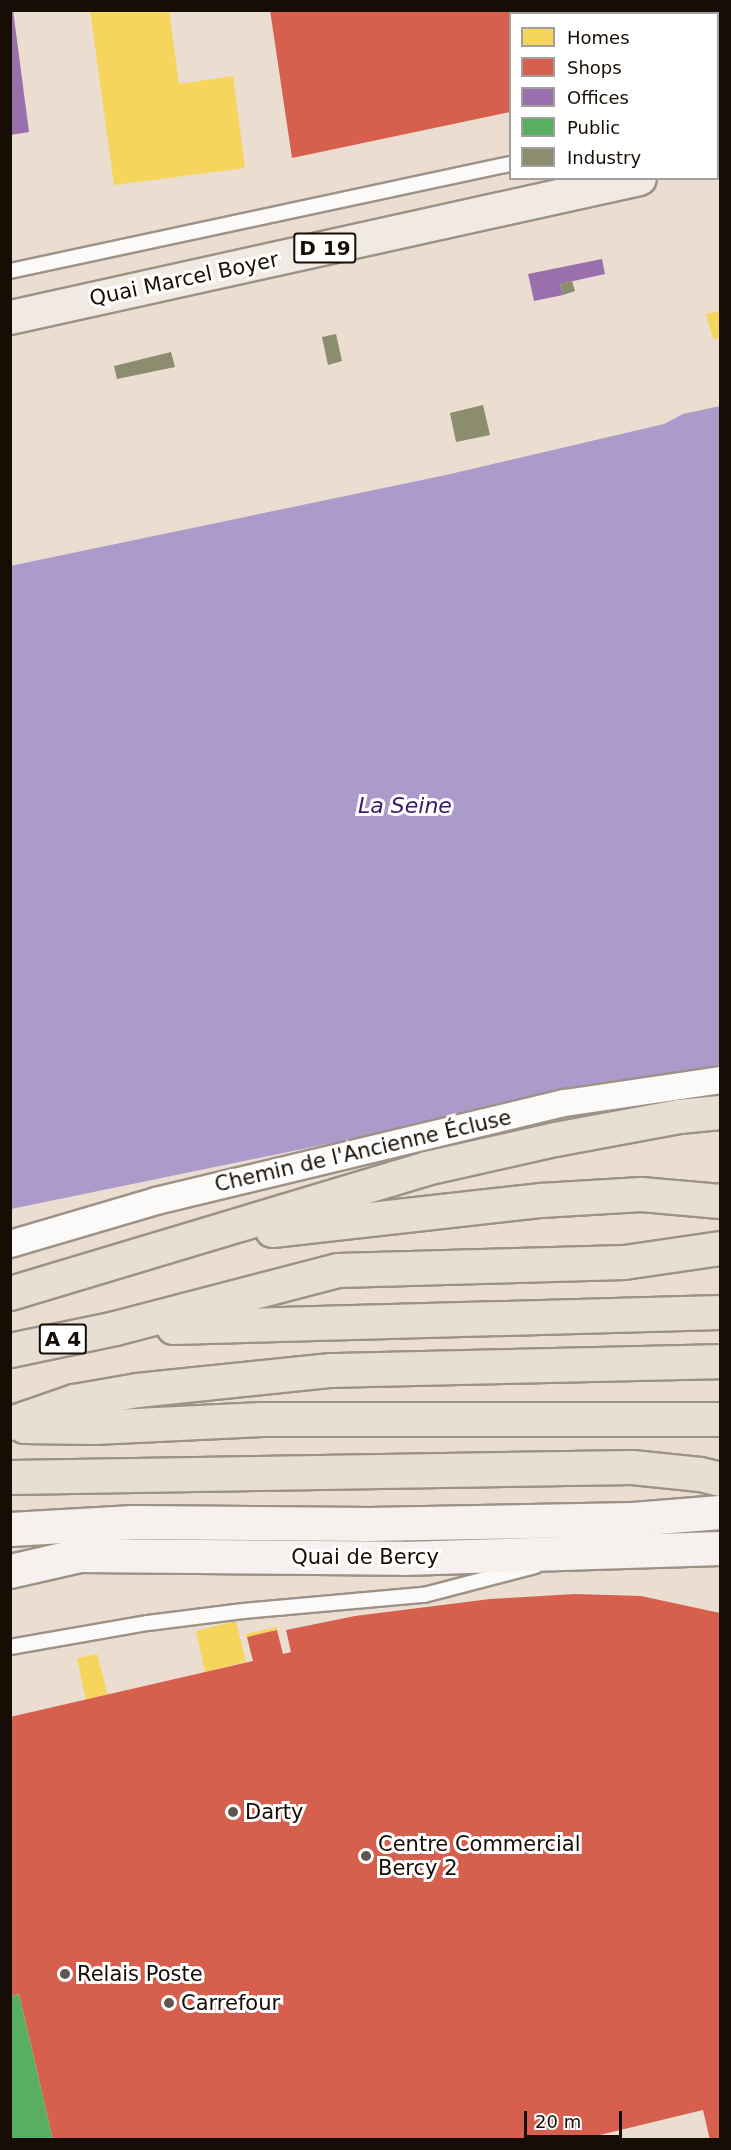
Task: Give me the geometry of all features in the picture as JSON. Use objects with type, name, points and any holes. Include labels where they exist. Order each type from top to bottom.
[{"type":"highway","points":[[10,1293],[426,1167],[555,1139],[679,1116],[720,1112]]},
{"type":"highway","points":[[181,1242],[541,1200],[641,1194],[720,1201]]},
{"type":"highway","points":[[115,1328],[338,1270],[624,1262],[720,1248]]},
{"type":"highway","points":[[115,1328],[720,1312]]},
{"type":"highway","name":"A 4","points":[[10,1350],[115,1328]]},
{"type":"highway","points":[[10,1425],[74,1401],[137,1390],[331,1371],[720,1361]]},
{"type":"highway","points":[[10,1425],[94,1427],[261,1419],[720,1419]]},
{"type":"highway","points":[[10,1477],[632,1467],[700,1474],[720,1479]]},
{"type":"main road","name":"Quai Marcel Boyer","points":[[10,317],[630,180]]},
{"type":"main road","name":"Quai de Bercy","points":[[10,1529],[133,1522],[369,1524],[633,1519],[720,1512]]},
{"type":"main road","name":"Quai de Bercy","points":[[10,1571],[80,1555],[403,1558],[720,1548]]},
{"type":"street","name":"Chemin de l'Ancienne Écluse","points":[[10,1244],[156,1201],[565,1103],[720,1080]]},
{"type":"lane","name":"Quai Marcel Boyer","points":[[10,271],[509,164]]},
{"type":"lane","points":[[10,1647],[148,1623],[243,1611],[424,1595],[590,1552]]},
{"type":"water","name":"La Seine","points":[[720,406],[720,1066],[453,1118],[11,1209],[10,566],[446,475],[664,424],[683,414]]},
{"type":"building: Homes","points":[[90,10],[169,10],[179,84],[233,76],[245,168],[114,185]]},
{"type":"building: Homes","points":[[720,311],[720,338],[713,339],[706,314]]},
{"type":"building: Homes","points":[[236,1621],[246,1662],[205,1672],[196,1631]]},
{"type":"building: Homes","points":[[277,1627],[277,1630],[247,1637],[246,1634]]},
{"type":"building: Homes","points":[[97,1654],[108,1695],[86,1700],[77,1658]]},
{"type":"building: Shops","points":[[270,10],[701,10],[701,12],[509,12],[509,112],[292,158]]},
{"type":"building: Shops","name":"Centre Commercial Bercy 2","points":[[575,1594],[641,1596],[720,1613],[720,2140],[710,2140],[703,2110],[579,2140],[53,2140],[19,1994],[10,1996],[10,1717],[253,1661],[247,1637],[277,1630],[283,1654],[291,1652],[286,1630],[355,1616],[490,1599]]},
{"type":"building: Offices","points":[[10,10],[13,10],[29,132],[10,135]]},
{"type":"building: Offices","points":[[602,259],[605,274],[560,284],[563,295],[534,301],[528,274]]},
{"type":"building: Public","points":[[19,1994],[53,2140],[10,2140],[10,1996]]},
{"type":"building: Industry","points":[[572,281],[575,291],[563,295],[560,284]]},
{"type":"building: Industry","points":[[336,334],[342,361],[328,365],[322,337]]},
{"type":"building: Industry","points":[[171,352],[175,367],[117,379],[114,366]]},
{"type":"building: Industry","points":[[483,405],[490,435],[456,442],[450,413]]},
{"type":"place","name":"Darty","points":[[233,1812]]},
{"type":"place","name":"Centre Commercial Bercy 2","points":[[366,1856]]},
{"type":"place","name":"Relais Poste","points":[[65,1974]]},
{"type":"place","name":"Carrefour","points":[[169,2003]]}]
